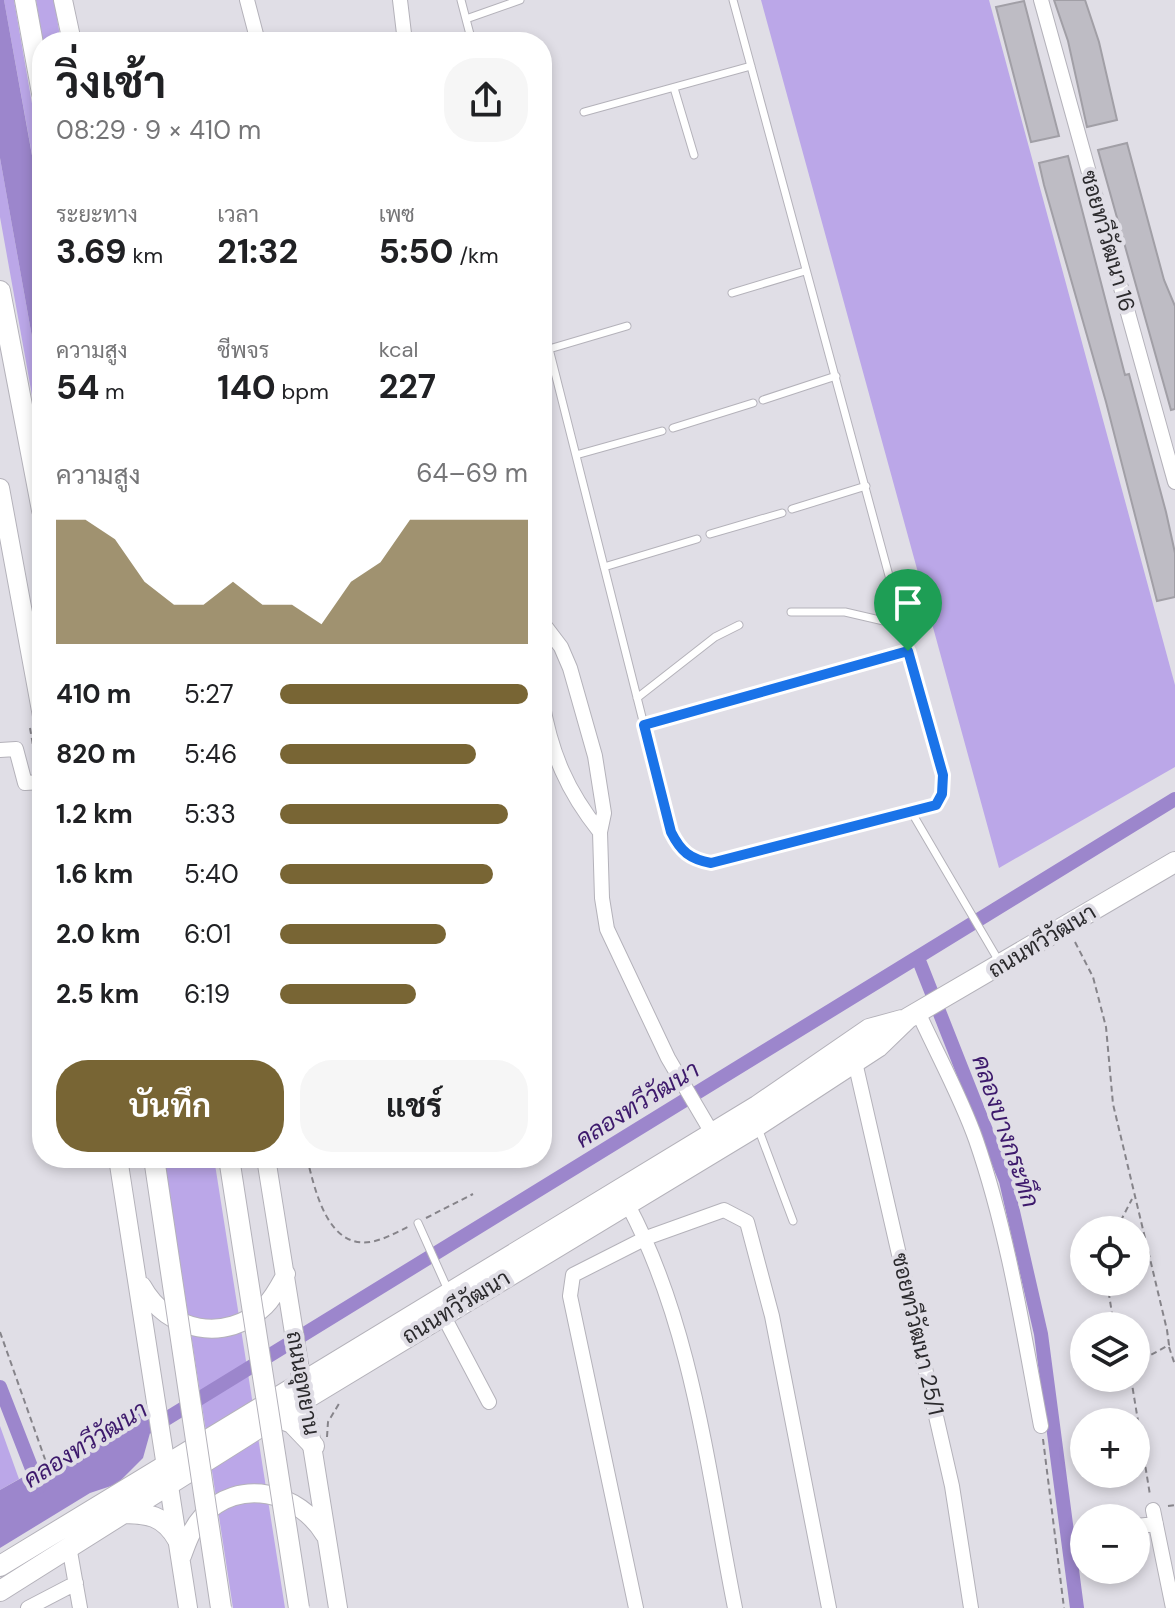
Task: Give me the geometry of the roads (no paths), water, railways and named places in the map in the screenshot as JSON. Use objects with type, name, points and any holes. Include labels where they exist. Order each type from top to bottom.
[{"type":"main road","points":[[25,0],[32,38]]},
{"type":"main road","points":[[0,291],[32,460]]},
{"type":"main road","points":[[0,336],[13,366]]},
{"type":"main road","name":"ถนนทวีวัฒนา","points":[[0,1591],[120,1513],[167,1466],[276,1417],[303,1384],[443,1315],[757,1126],[878,1047],[925,1009],[1173,868]]},
{"type":"main road","name":"ถนนทวีวัฒนา","points":[[0,1566],[303,1384],[446,1285],[712,1133],[869,1029],[925,1009]]},
{"type":"main road","points":[[155,1168],[221,1608]]},
{"type":"main road","name":"ถนนอุทยาน","points":[[231,1168],[299,1608]]},
{"type":"main road","points":[[276,1417],[292,1423],[314,1446]]},
{"type":"main road","points":[[120,1513],[152,1514],[162,1519],[180,1549]]},
{"type":"street","points":[[63,0],[70,32]]},
{"type":"street","points":[[247,0],[255,32]]},
{"type":"street","points":[[400,0],[404,32]]},
{"type":"street","name":"ซอยทวีวัฒนา 16","points":[[1041,0],[1175,482]]},
{"type":"street","points":[[0,488],[2,514],[32,666]]},
{"type":"street","points":[[552,635],[561,647],[585,716],[602,797],[602,898],[607,929],[660,1043],[712,1133]]},
{"type":"street","points":[[552,740],[559,767],[578,806],[600,832]]},
{"type":"street","points":[[0,750],[16,749],[25,783],[32,783]]},
{"type":"street","points":[[925,1009],[975,1137],[1006,1245],[1041,1426]]},
{"type":"street","name":"ซอยทวีวัฒนา 25/1","points":[[855,1062],[952,1486],[971,1608]]},
{"type":"street","points":[[120,1168],[139,1280],[150,1403],[167,1466],[188,1608]]},
{"type":"street","name":"ถนนอุทยาน","points":[[268,1168],[338,1608]]},
{"type":"street","points":[[628,1205],[646,1238],[668,1297],[688,1369],[735,1608]]},
{"type":"street","points":[[636,1608],[570,1296],[573,1275],[646,1238],[724,1210],[747,1222],[772,1316],[829,1608]]},
{"type":"street","points":[[139,1280],[148,1297],[169,1318],[196,1329],[224,1329],[244,1322],[265,1307],[286,1274]]},
{"type":"street","points":[[443,1315],[489,1402]]},
{"type":"street","points":[[180,1549],[202,1516],[215,1505],[249,1493],[283,1497],[298,1504],[317,1522],[328,1539]]},
{"type":"street","points":[[1150,1519],[1155,1517],[1173,1608]]},
{"type":"street","points":[[69,1546],[80,1608]]},
{"type":"street","points":[[28,1608],[76,1583]]},
{"type":"lane","points":[[461,0],[469,32]]},
{"type":"lane","points":[[466,19],[520,0]]},
{"type":"lane","points":[[552,361],[671,832],[679,849],[693,859],[711,863],[936,805],[942,794],[943,775],[733,0]]},
{"type":"lane","points":[[584,112],[751,66]]},
{"type":"lane","points":[[674,88],[694,155]]},
{"type":"lane","points":[[732,293],[805,271]]},
{"type":"lane","points":[[552,348],[627,326]]},
{"type":"lane","points":[[763,400],[836,376]]},
{"type":"lane","points":[[673,428],[753,403]]},
{"type":"lane","points":[[576,455],[662,431]]},
{"type":"lane","points":[[792,509],[866,486]]},
{"type":"lane","points":[[710,534],[782,513]]},
{"type":"lane","points":[[604,567],[697,539]]},
{"type":"lane","points":[[791,612],[845,612],[901,625]]},
{"type":"lane","points":[[637,698],[715,637],[739,625]]},
{"type":"lane","points":[[644,725],[908,651]]},
{"type":"lane","points":[[912,813],[1001,966]]},
{"type":"lane","points":[[757,1126],[793,1221]]},
{"type":"lane","points":[[418,1223],[446,1285]]},
{"type":"water","points":[[0,0],[4,0],[32,155],[32,337],[0,158]]},
{"type":"water","points":[[149,1406],[150,1433],[143,1458],[117,1484],[90,1493],[0,1548],[0,1490]]},
{"type":"waterway","name":"คลองทวีวัฒนา","points":[[153,1427],[1175,799]]},
{"type":"waterway","name":"คลองบางกระทึก","points":[[918,958],[1006,1181],[1041,1334],[1077,1608]]},
{"type":"waterway","points":[[0,1387],[39,1487]]}]
